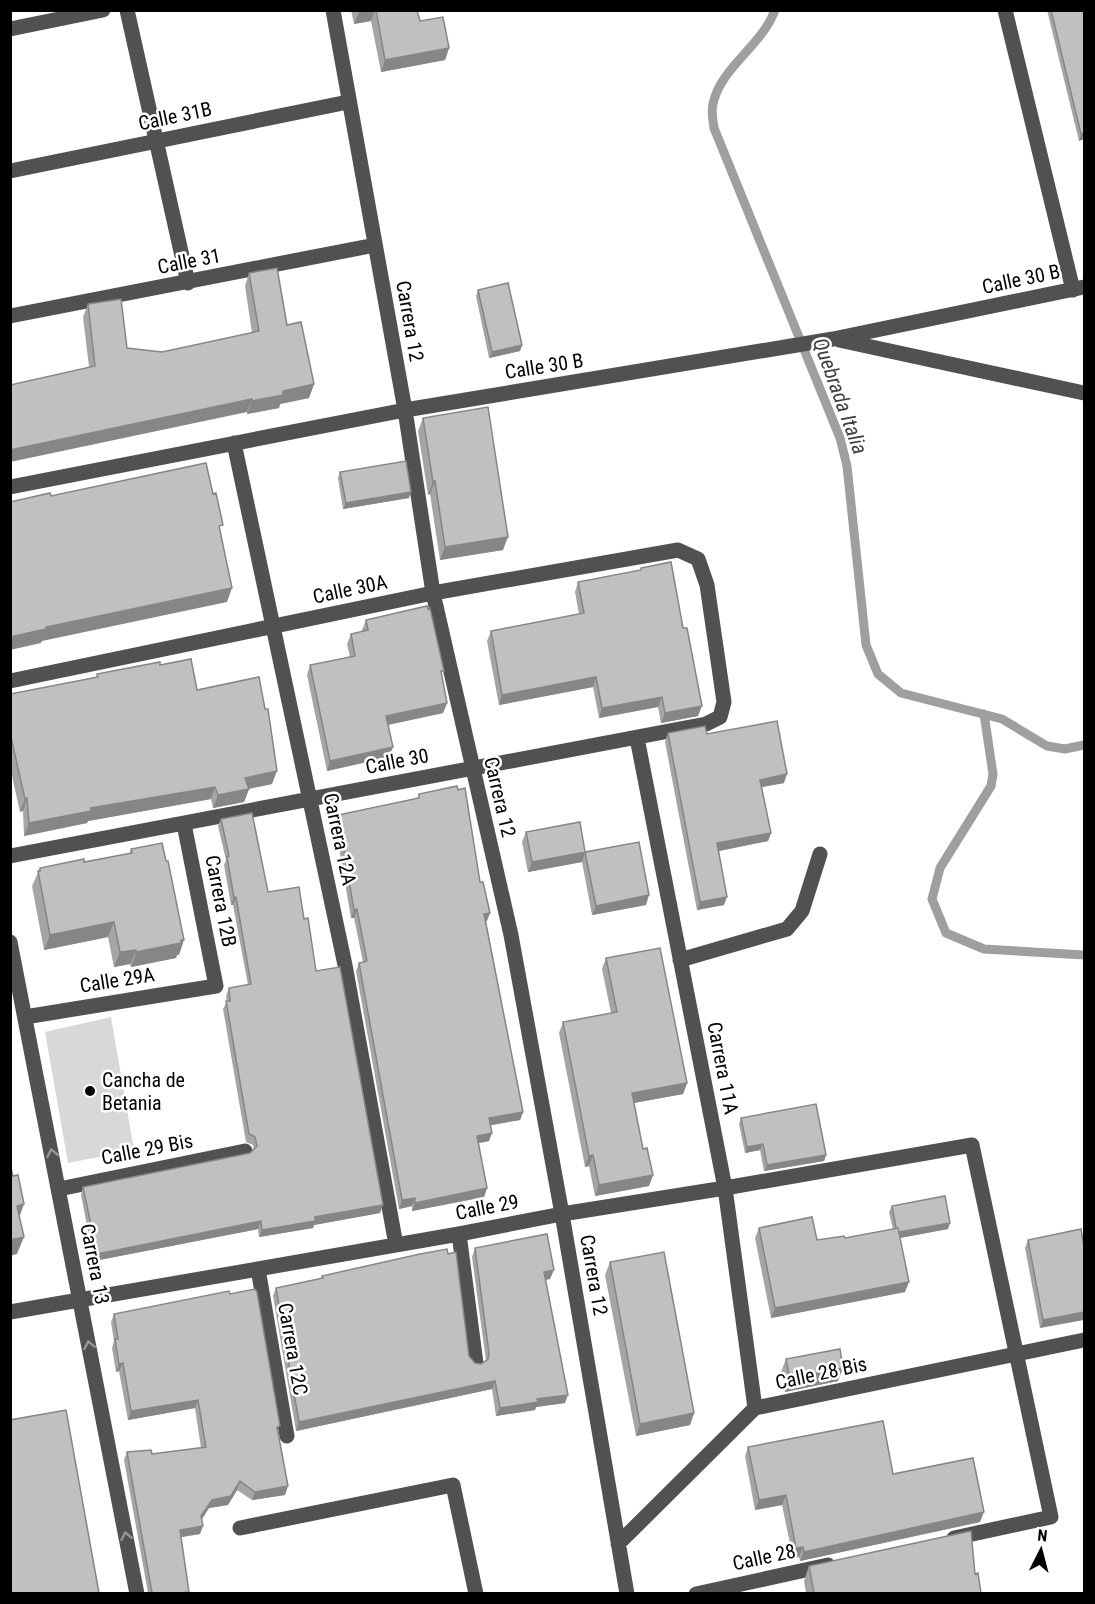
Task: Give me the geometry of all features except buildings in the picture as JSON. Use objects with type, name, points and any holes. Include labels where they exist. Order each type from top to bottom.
[{"type":"street","points":[[10,29],[103,10]]},
{"type":"street","points":[[127,10],[188,283]]},
{"type":"street","name":"Carrera 12","points":[[333,10],[405,410],[433,593],[511,935],[627,1593]]},
{"type":"street","points":[[1005,10],[1079,289]]},
{"type":"street","name":"Calle 31B","points":[[10,171],[348,102]]},
{"type":"street","name":"Calle 31","points":[[10,316],[375,245]]},
{"type":"street","name":"Calle 30 B","points":[[10,487],[405,410],[834,339],[1079,289]]},
{"type":"street","points":[[834,339],[1084,393]]},
{"type":"street","name":"Carrera 12A","points":[[234,443],[345,965],[396,1245]]},
{"type":"street","name":"Calle 30A","points":[[10,681],[433,593],[678,550],[698,559],[707,585],[724,702],[720,717]]},
{"type":"street","name":"Calle 30","points":[[10,856],[637,738],[706,724],[720,717]]},
{"type":"street","name":"Carrera 11A","points":[[637,738],[725,1188],[755,1408]]},
{"type":"street","name":"Carrera 12B","points":[[184,824],[216,986]]},
{"type":"street","points":[[680,960],[787,929],[802,911],[820,854]]},
{"type":"street","name":"Carrera 13","points":[[10,942],[137,1593]]},
{"type":"street","name":"Calle 29A","points":[[25,1017],[216,986]]},
{"type":"street","name":"Calle 29","points":[[10,1312],[562,1214],[972,1145],[1016,1354]]},
{"type":"street","name":"Calle 29 Bis","points":[[59,1189],[244,1151]]},
{"type":"street","points":[[459,1234],[476,1363]]},
{"type":"street","name":"Carrera 12C","points":[[258,1269],[287,1436]]},
{"type":"street","name":"Calle 28 Bis","points":[[618,1544],[755,1408],[1084,1340]]},
{"type":"street","points":[[936,1542],[1051,1517],[1016,1354]]},
{"type":"street","points":[[240,1528],[453,1485],[476,1593]]},
{"type":"street","name":"Calle 28","points":[[696,1593],[845,1561]]},
{"type":"shaded area","name":"Cancha de Betania","points":[[111,1017],[134,1150],[68,1163],[45,1032]]},
{"type":"waterway","name":"Quebrada Italia","points":[[775,10],[761,35],[732,68],[717,91],[712,110],[714,128],[840,438],[847,466],[866,645],[878,674],[901,693],[1002,719],[1047,746],[1065,749],[1084,745]]},
{"type":"waterway","points":[[984,714],[993,774],[991,786],[940,868],[932,899],[946,933],[984,949],[1084,955]]},
{"type":"place","name":"Cancha de Betania","points":[[90,1091]]}]
